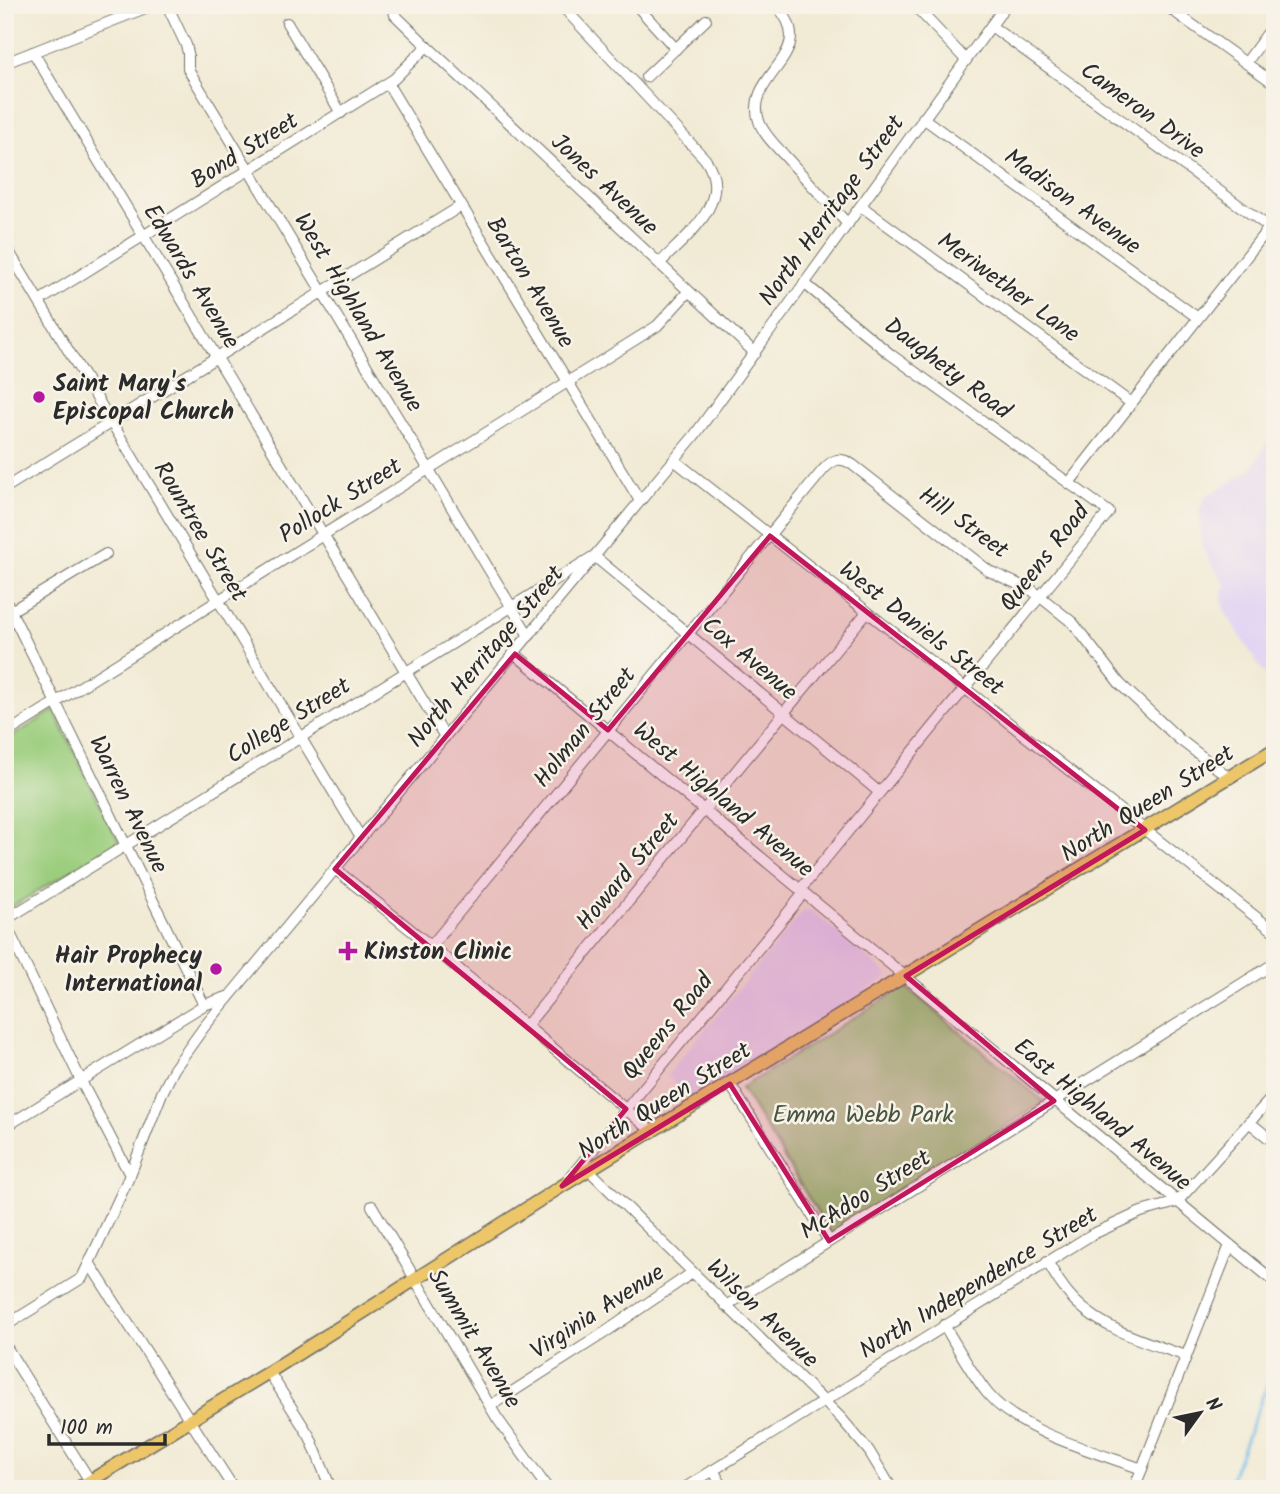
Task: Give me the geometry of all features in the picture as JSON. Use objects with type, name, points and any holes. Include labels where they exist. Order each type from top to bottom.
[{"type":"main road","name":"North Queen Street","points":[[77,1489],[92,1485],[190,1420],[562,1186],[1275,749]]},
{"type":"street","points":[[5,63],[153,5]]},
{"type":"street","name":"West Highland Avenue","points":[[167,5],[186,45],[188,69],[530,636]]},
{"type":"street","name":"Jones Avenue","points":[[393,5],[395,15],[427,46],[755,353]]},
{"type":"street","points":[[561,5],[705,159],[713,173],[715,189],[710,207],[660,263]]},
{"type":"street","points":[[636,5],[676,49]]},
{"type":"street","points":[[776,5],[788,19],[791,40],[786,56],[758,96],[759,124],[848,224]]},
{"type":"street","points":[[914,5],[966,60]]},
{"type":"street","name":"North Herritage Street","points":[[5,1326],[82,1278],[130,1175],[174,1069],[227,997],[674,460],[755,353],[1006,5]]},
{"type":"street","points":[[1166,5],[1275,84]]},
{"type":"street","points":[[646,76],[706,20]]},
{"type":"street","points":[[287,23],[341,113]]},
{"type":"street","points":[[1246,63],[1275,23]]},
{"type":"street","name":"Cameron Drive","points":[[991,26],[1272,224]]},
{"type":"street","name":"Bond Street","points":[[39,301],[388,84],[427,46]]},
{"type":"street","name":"Edwards Avenue","points":[[33,52],[446,737]]},
{"type":"street","name":"Barton Avenue","points":[[388,84],[640,501]]},
{"type":"street","name":"Madison Avenue","points":[[923,118],[1198,318]]},
{"type":"street","points":[[5,488],[461,206]]},
{"type":"street","name":"Meriwether Lane","points":[[861,206],[1131,403]]},
{"type":"street","name":"Queens Road","points":[[562,1186],[879,792],[1109,512],[1069,483],[1272,224]]},
{"type":"street","name":"Rountree Street","points":[[5,245],[361,838]]},
{"type":"street","name":"Daughety Road","points":[[804,283],[890,354],[1069,483]]},
{"type":"street","name":"Pollock Street","points":[[5,734],[657,326],[688,292]]},
{"type":"street","name":"Hill Street","points":[[770,536],[829,463],[840,459],[852,464],[989,571],[1033,590],[1073,623],[1107,670],[1129,692],[1179,738],[1230,778]]},
{"type":"street","name":"West Daniels Street","points":[[674,460],[1275,932]]},
{"type":"street","name":"Holman Street","points":[[431,946],[770,536]]},
{"type":"street","points":[[8,613],[106,554]]},
{"type":"street","name":"College Street","points":[[5,922],[594,556]]},
{"type":"street","name":"Cox Avenue","points":[[594,556],[879,792]]},
{"type":"street","name":"Warren Avenue","points":[[5,600],[8,613],[56,703],[204,1005]]},
{"type":"street","name":"Howard Street","points":[[526,1026],[867,612]]},
{"type":"street","name":"West Highland Avenue","points":[[515,654],[906,976]]},
{"type":"street","points":[[335,869],[653,1132]]},
{"type":"street","points":[[5,922],[130,1175]]},
{"type":"street","name":"McAdoo Street","points":[[726,1306],[1275,963]]},
{"type":"street","name":"East Highland Avenue","points":[[906,976],[1275,1282]]},
{"type":"street","points":[[5,1127],[204,1005],[227,997]]},
{"type":"street","points":[[730,1084],[829,1241]]},
{"type":"street","points":[[1177,1202],[1275,1094]]},
{"type":"street","points":[[1249,1122],[1275,1143]]},
{"type":"street","name":"Wilson Avenue","points":[[594,1175],[824,1401],[869,1451],[892,1489]]},
{"type":"street","name":"North Independence Street","points":[[683,1489],[1047,1261],[1113,1224],[1141,1212],[1177,1202]]},
{"type":"street","name":"Summit Avenue","points":[[372,1206],[490,1406],[548,1489]]},
{"type":"street","points":[[1134,1489],[1230,1245]]},
{"type":"street","points":[[1047,1261],[1074,1300],[1098,1320],[1124,1334],[1186,1356]]},
{"type":"street","points":[[90,1264],[234,1489]]},
{"type":"street","name":"Virginia Avenue","points":[[490,1406],[692,1273]]},
{"type":"street","points":[[944,1325],[988,1394],[1005,1410],[1032,1427],[1142,1469]]},
{"type":"street","points":[[5,1345],[92,1485]]},
{"type":"street","points":[[269,1372],[310,1437],[331,1489]]},
{"type":"street","points":[[713,1470],[724,1489]]},
{"type":"highlighted area","points":[[770,536],[1145,830],[906,976],[1054,1101],[829,1241],[730,1084],[562,1186],[626,1109],[335,869],[515,654],[608,730]]},
{"type":"shaded area","points":[[1275,433],[1275,685],[1259,666],[1224,610],[1222,596],[1226,586],[1202,548],[1199,510],[1205,497],[1252,469],[1270,436]]},
{"type":"shaded area","points":[[804,910],[811,910],[889,976],[691,1101],[667,1075]]},
{"type":"green space","points":[[54,710],[119,842],[5,911],[5,741]]},
{"type":"green space","name":"Emma Webb Park","points":[[905,986],[1044,1102],[832,1236],[741,1088]]},
{"type":"waterway","points":[[1227,1489],[1275,1364]]},
{"type":"place","name":"Saint Mary's Episcopal Church","points":[[39,397]]},
{"type":"place","name":"Kinston Clinic","points":[[348,951]]},
{"type":"place","name":"Hair Prophecy International","points":[[216,969]]}]
